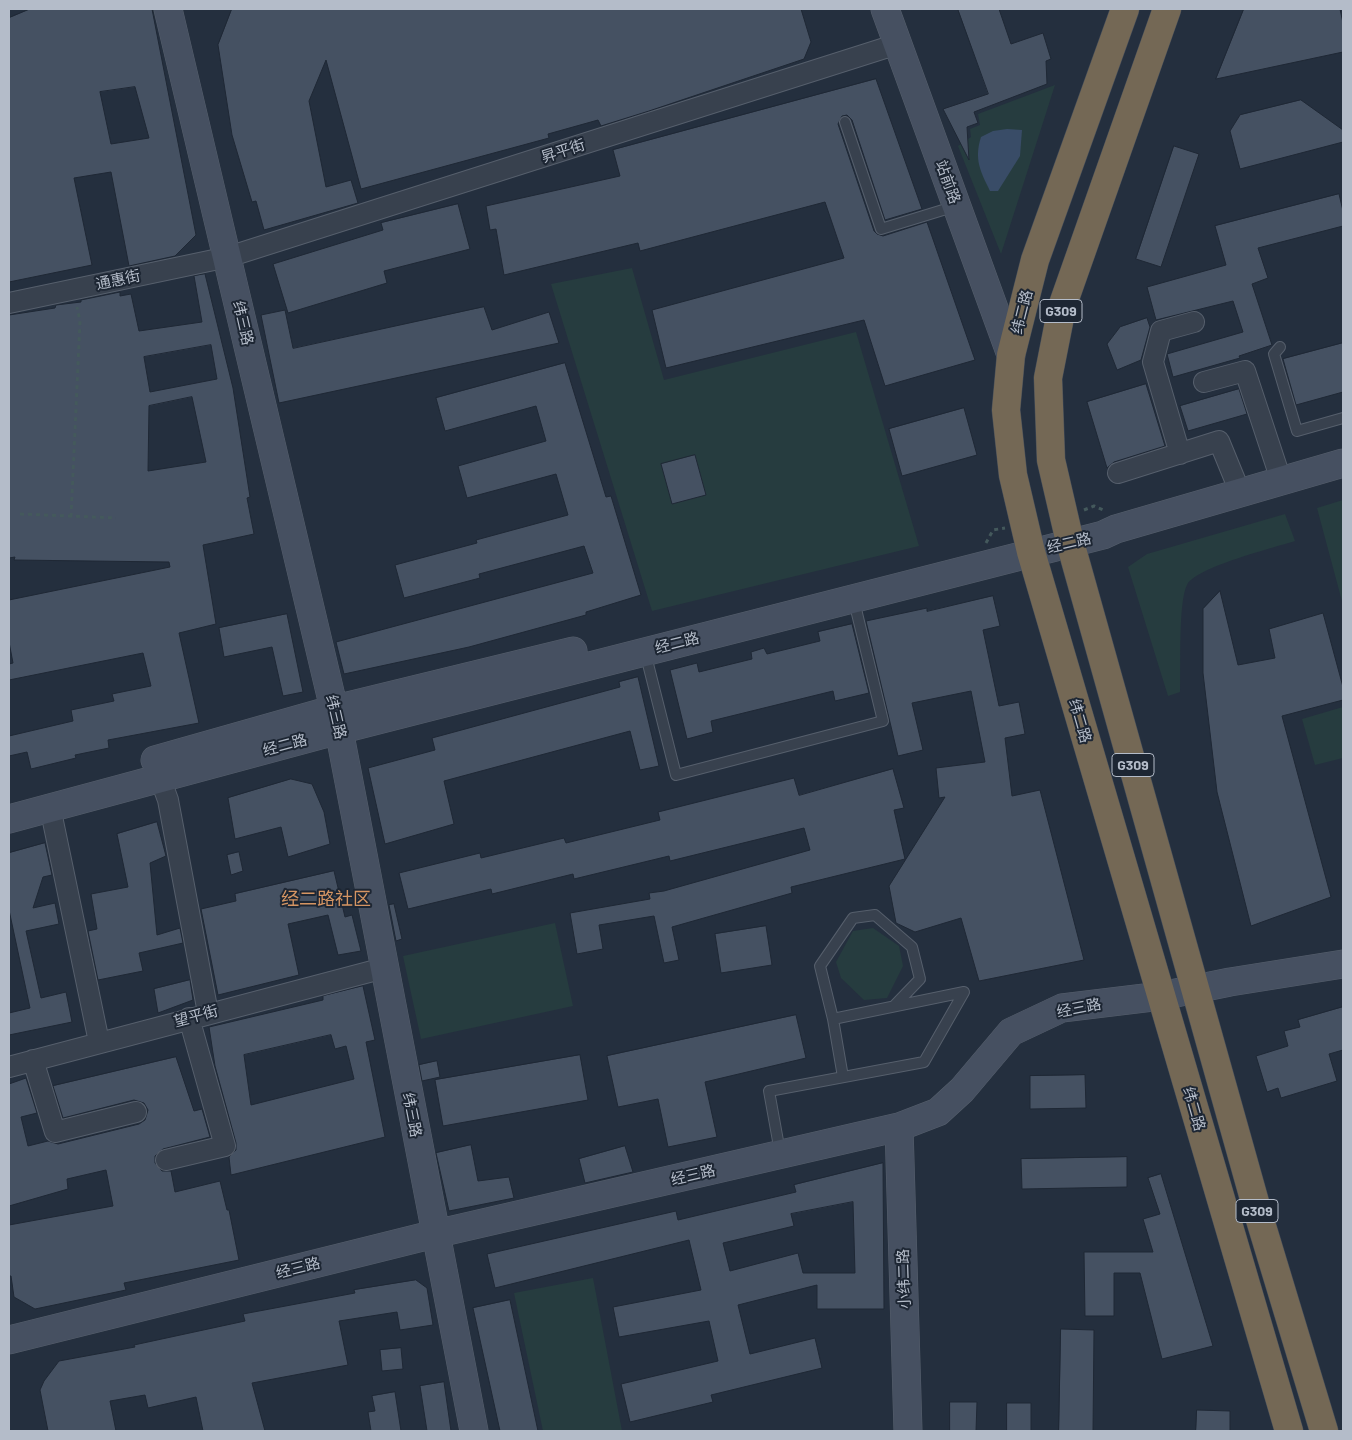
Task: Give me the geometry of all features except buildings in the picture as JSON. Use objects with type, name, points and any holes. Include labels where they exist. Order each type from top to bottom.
[{"type":"highway","name":"纬二路","points":[[1125,9],[1035,260],[1011,355],[1006,410],[1013,475],[1030,545],[1289,1431]]},
{"type":"highway","name":"G309","points":[[1167,9],[1062,307],[1048,378],[1051,460],[1068,535],[1258,1213],[1324,1431]]},
{"type":"street","name":"纬三路","points":[[168,9],[337,720],[474,1431]]},
{"type":"street","name":"站前路","points":[[886,9],[1011,355]]},
{"type":"street","name":"昇平街","points":[[228,257],[885,48],[899,46]]},
{"type":"street","name":"通惠街","points":[[9,303],[228,257]]},
{"type":"street","points":[[1180,454],[1153,362],[1161,331],[1194,322]]},
{"type":"street","points":[[1204,382],[1246,371],[1277,468]]},
{"type":"street","points":[[1118,473],[1219,441],[1235,480]]},
{"type":"street","name":"经二路","points":[[9,801],[1068,535],[1235,480],[1343,449]]},
{"type":"street","name":"经二路","points":[[1068,535],[1103,535],[1116,529],[1343,463]]},
{"type":"street","name":"经二路","points":[[9,819],[160,778],[337,720],[644,651],[853,598],[1030,545]]},
{"type":"street","points":[[160,778],[168,800],[208,1013]]},
{"type":"street","points":[[50,807],[99,1042]]},
{"type":"street","name":"经三路","points":[[9,1340],[435,1234],[899,1128],[938,1112],[962,1090],[1011,1032],[1062,1008],[1161,996],[1196,988],[1343,964]]},
{"type":"street","name":"望平街","points":[[9,1066],[384,968]]},
{"type":"street","points":[[166,1160],[226,1146],[189,1018]]},
{"type":"street","points":[[33,1060],[55,1132],[136,1112]]},
{"type":"street","name":"小纬二路","points":[[899,1128],[908,1431]]},
{"type":"lane","points":[[845,122],[881,229],[957,206]]},
{"type":"lane","points":[[1280,347],[1274,354],[1296,431],[1343,418]]},
{"type":"lane","points":[[644,651],[676,775],[685,773],[883,721],[853,598]]},
{"type":"lane","points":[[843,1077],[833,1019],[820,966],[853,918],[875,915],[912,947],[920,979],[894,1006]]},
{"type":"lane","points":[[780,1155],[769,1091],[924,1062],[964,992],[833,1019]]},
{"type":"path","points":[[71,517],[80,321],[73,290]]},
{"type":"path","points":[[20,514],[116,518]]},
{"type":"green space","points":[[1055,85],[1001,254],[958,146],[971,137],[970,129],[980,125],[978,114]]},
{"type":"green space","points":[[632,268],[664,380],[856,332],[919,546],[652,611],[551,284]]},
{"type":"green space","points":[[1343,500],[1343,605],[1317,508]]},
{"type":"green space","points":[[1285,514],[1295,541],[1219,565],[1193,578],[1187,585],[1181,621],[1180,692],[1168,696],[1128,567],[1147,554]]},
{"type":"green space","points":[[1343,707],[1343,758],[1315,765],[1302,719]]},
{"type":"green space","points":[[555,923],[573,1006],[421,1039],[403,956]]},
{"type":"green space","points":[[873,928],[899,946],[903,966],[887,998],[864,1000],[841,978],[836,962],[853,931]]},
{"type":"green space","points":[[593,1278],[622,1431],[543,1431],[514,1293]]},
{"type":"water","points":[[1007,129],[1022,130],[1020,156],[998,191],[990,191],[979,165],[978,152],[981,137],[993,131]]},
{"type":"district","name":"经二路社区","points":[[326,899]]}]
